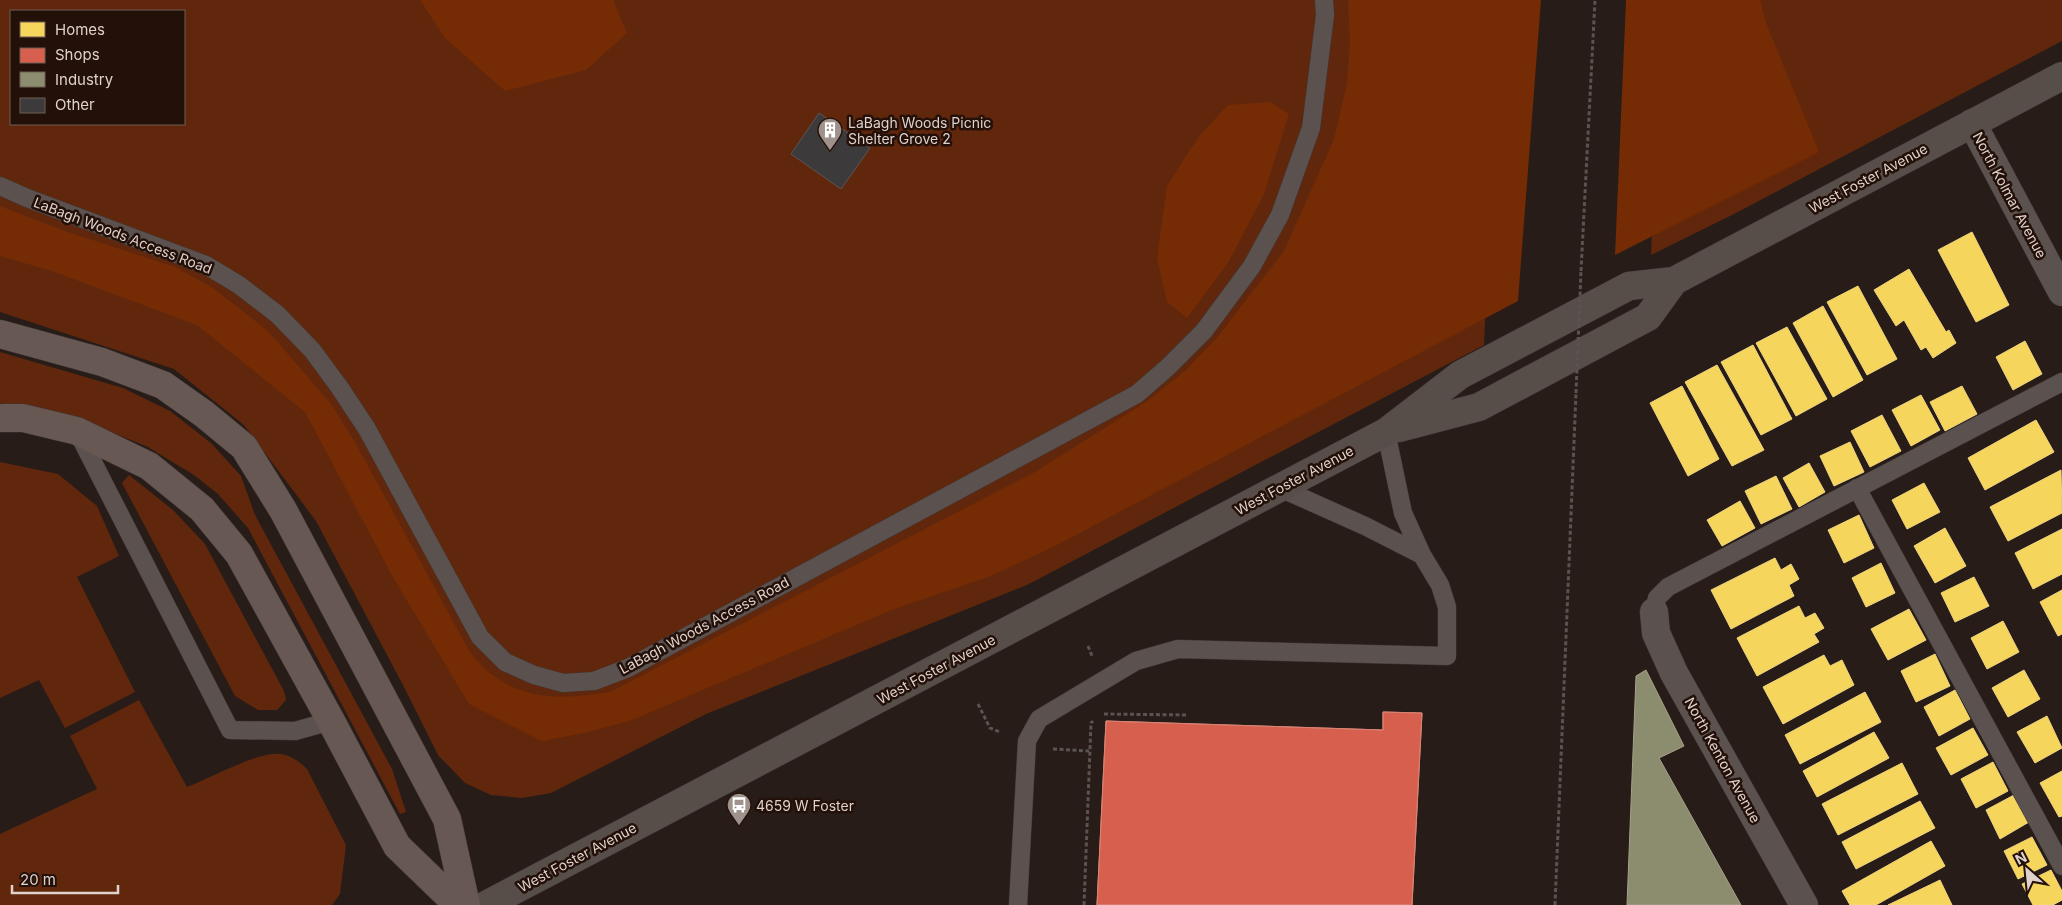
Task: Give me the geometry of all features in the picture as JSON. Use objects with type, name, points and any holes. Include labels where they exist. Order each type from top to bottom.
[{"type":"highway","points":[[0,334],[102,362],[163,385],[204,414],[244,447],[283,510],[447,819],[466,905]]},
{"type":"highway","points":[[0,418],[23,418],[77,431],[150,466],[202,509],[239,554],[397,846],[458,905]]},
{"type":"main road","name":"West Foster Avenue","points":[[486,905],[1386,432],[1460,375],[1494,357],[1629,286],[1674,281],[2062,76]]},
{"type":"main road","name":"West Foster Avenue","points":[[1386,432],[1479,407],[1648,317],[1674,281]]},
{"type":"street","name":"North Kolmar Avenue","points":[[1972,123],[2062,292]]},
{"type":"street","name":"North Kenton Avenue","points":[[1654,612],[1656,633],[1674,673],[1804,905]]},
{"type":"lane","name":"LaBagh Woods Access Road","points":[[0,186],[27,198],[206,265],[240,285],[277,314],[312,350],[367,429],[480,637],[505,662],[534,675],[563,684],[594,681],[628,668],[1137,394],[1168,367],[1204,331],[1252,266],[1280,215],[1311,128],[1325,15],[1324,0]]},
{"type":"lane","points":[[1654,612],[1657,598],[1668,588],[2062,382]]},
{"type":"lane","points":[[77,431],[230,730],[295,731],[331,721]]},
{"type":"lane","points":[[1018,905],[1027,741],[1039,718],[1136,661],[1178,649],[1448,656],[1447,607],[1440,585],[1422,555],[1403,513],[1386,432]]},
{"type":"lane","points":[[1280,488],[1365,526],[1422,555]]},
{"type":"lane","points":[[1857,488],[2062,866]]},
{"type":"path","points":[[1555,905],[1581,271],[1595,0]]},
{"type":"path","points":[[978,704],[990,728],[1000,732]]},
{"type":"path","points":[[1100,714],[1188,715]]},
{"type":"path","points":[[1084,905],[1091,723],[1096,718]]},
{"type":"shaded area","points":[[0,0],[1499,0],[1484,345],[1027,585],[706,714],[551,793],[522,798],[491,795],[465,783],[438,755],[316,521],[244,425],[174,369],[0,312]]},
{"type":"shaded area","points":[[420,0],[613,0],[627,33],[586,70],[505,91],[445,38]]},
{"type":"shaded area","points":[[1348,0],[1541,0],[1518,301],[1057,545],[991,576],[894,609],[632,720],[584,733],[542,741],[469,704],[394,579],[305,412],[197,325],[52,271],[0,256],[0,206],[62,230],[175,267],[213,288],[268,331],[331,404],[356,444],[471,654],[482,666],[504,682],[532,694],[563,697],[610,692],[1035,472],[1146,402],[1185,371],[1216,339],[1284,251],[1334,139],[1347,83],[1350,43]]},
{"type":"shaded area","points":[[1626,0],[1760,0],[1766,23],[1819,152],[1615,255]]},
{"type":"shaded area","points":[[1662,0],[2062,0],[2062,41],[1736,213],[1651,255]]},
{"type":"shaded area","points":[[1270,102],[1289,114],[1264,194],[1228,263],[1187,318],[1167,302],[1157,258],[1167,186],[1199,136],[1228,105]]},
{"type":"shaded area","points":[[0,352],[123,388],[170,411],[211,443],[241,476],[255,515],[392,769],[406,812],[400,814],[248,528],[218,494],[194,475],[148,447],[70,415],[0,403]]},
{"type":"shaded area","points":[[0,462],[58,474],[97,506],[119,556],[77,577],[135,692],[65,728],[39,680],[0,698]]},
{"type":"shaded area","points":[[129,475],[173,510],[205,544],[284,691],[286,700],[277,710],[258,710],[235,696],[122,483]]},
{"type":"shaded area","points":[[139,700],[187,787],[234,766],[271,754],[289,756],[307,769],[346,845],[340,894],[332,905],[0,905],[0,834],[97,789],[70,736]]},
{"type":"building: Homes","points":[[1972,232],[2009,305],[1976,322],[1938,250]]},
{"type":"building: Homes","points":[[1909,269],[1946,332],[1949,330],[1956,343],[1933,358],[1926,347],[1921,350],[1904,320],[1896,326],[1874,290]]},
{"type":"building: Homes","points":[[1858,286],[1897,359],[1867,375],[1827,302]]},
{"type":"building: Homes","points":[[1823,306],[1863,380],[1833,397],[1793,323]]},
{"type":"building: Homes","points":[[1787,327],[1827,399],[1796,416],[1756,343]]},
{"type":"building: Homes","points":[[2025,341],[2042,374],[2013,390],[1996,357]]},
{"type":"building: Homes","points":[[1753,345],[1792,419],[1761,435],[1721,362]]},
{"type":"building: Homes","points":[[1717,365],[1764,450],[1732,466],[1685,382]]},
{"type":"building: Homes","points":[[1682,386],[1719,459],[1688,476],[1650,403]]},
{"type":"building: Homes","points":[[1962,386],[1977,414],[1945,431],[1930,402]]},
{"type":"building: Homes","points":[[1921,395],[1940,430],[1911,446],[1892,410]]},
{"type":"building: Homes","points":[[1882,415],[1901,451],[1870,467],[1851,431]]},
{"type":"building: Homes","points":[[2036,420],[2054,452],[1985,490],[1968,458]]},
{"type":"building: Homes","points":[[1850,442],[1864,472],[1834,486],[1820,456]]},
{"type":"building: Homes","points":[[1809,463],[1825,492],[1799,507],[1783,478]]},
{"type":"building: Homes","points":[[2061,470],[2062,513],[2008,541],[1990,507]]},
{"type":"building: Homes","points":[[1776,476],[1792,509],[1761,524],[1745,491]]},
{"type":"building: Homes","points":[[1924,483],[1940,512],[1907,529],[1892,500]]},
{"type":"building: Homes","points":[[1740,501],[1755,528],[1722,546],[1707,520]]},
{"type":"building: Homes","points":[[1859,515],[1874,548],[1844,563],[1828,530]]},
{"type":"building: Homes","points":[[1945,528],[1966,566],[1935,583],[1914,546]]},
{"type":"building: Homes","points":[[2062,529],[2062,574],[2033,589],[2015,553]]},
{"type":"building: Homes","points":[[1775,558],[1781,570],[1791,564],[1799,579],[1789,585],[1794,596],[1731,629],[1711,590]]},
{"type":"building: Homes","points":[[1881,563],[1895,593],[1866,607],[1852,578]]},
{"type":"building: Homes","points":[[1974,577],[1989,606],[1955,622],[1941,593]]},
{"type":"building: Homes","points":[[2062,590],[2062,634],[2058,636],[2040,602]]},
{"type":"building: Homes","points":[[1799,606],[1805,618],[1815,613],[1824,628],[1814,634],[1819,642],[1757,676],[1737,638]]},
{"type":"building: Homes","points":[[1909,609],[1926,640],[1888,660],[1871,629]]},
{"type":"building: Homes","points":[[2003,621],[2019,652],[1987,669],[1971,638]]},
{"type":"building: Homes","points":[[1935,654],[1950,686],[1916,702],[1901,671]]},
{"type":"building: Homes","points":[[1824,655],[1830,666],[1842,660],[1854,685],[1783,724],[1763,687]]},
{"type":"building: Homes","points":[[2024,670],[2040,699],[2008,717],[1992,688]]},
{"type":"building: Homes","points":[[1955,690],[1970,719],[1939,736],[1924,707]]},
{"type":"building: Homes","points":[[1865,692],[1881,722],[1800,764],[1785,735]]},
{"type":"building: Homes","points":[[2047,716],[2062,748],[2035,763],[2017,732]]},
{"type":"building: Homes","points":[[1973,728],[1988,755],[1951,775],[1936,748]]},
{"type":"building: Homes","points":[[1874,732],[1889,758],[1817,797],[1803,771]]},
{"type":"building: Homes","points":[[1993,762],[2008,791],[1976,808],[1961,779]]},
{"type":"building: Homes","points":[[1902,763],[1918,794],[1838,835],[1822,804]]},
{"type":"building: Homes","points":[[2062,771],[2062,816],[2059,817],[2040,783]]},
{"type":"building: Homes","points":[[2014,795],[2029,822],[2000,839],[1986,810]]},
{"type":"building: Homes","points":[[1920,801],[1935,828],[1856,869],[1842,842]]},
{"type":"building: Homes","points":[[2032,837],[2047,865],[2018,879],[2004,851]]},
{"type":"building: Homes","points":[[1931,841],[1945,866],[1876,905],[1850,905],[1842,891]]},
{"type":"building: Homes","points":[[2051,870],[2062,891],[2062,900],[2053,905],[2033,905],[2022,884]]},
{"type":"building: Homes","points":[[1940,880],[1952,905],[1888,905]]},
{"type":"building: Shops","points":[[1383,712],[1422,713],[1412,905],[1097,905],[1106,721],[1383,730]]},
{"type":"building: Shops","points":[[1383,712],[1422,713],[1412,905],[1097,905],[1106,721],[1383,730]]},
{"type":"building: Industry","points":[[1646,670],[1684,746],[1659,758],[1741,905],[1627,905],[1636,676]]},
{"type":"building: Other","name":"LaBagh Woods Picnic Shelter Grove 2","points":[[819,113],[870,148],[841,189],[791,154]]},
{"type":"place","name":"LaBagh Woods Picnic Shelter Grove 2","points":[[830,151]]},
{"type":"place","name":"4659 W Foster","points":[[739,826]]}]
